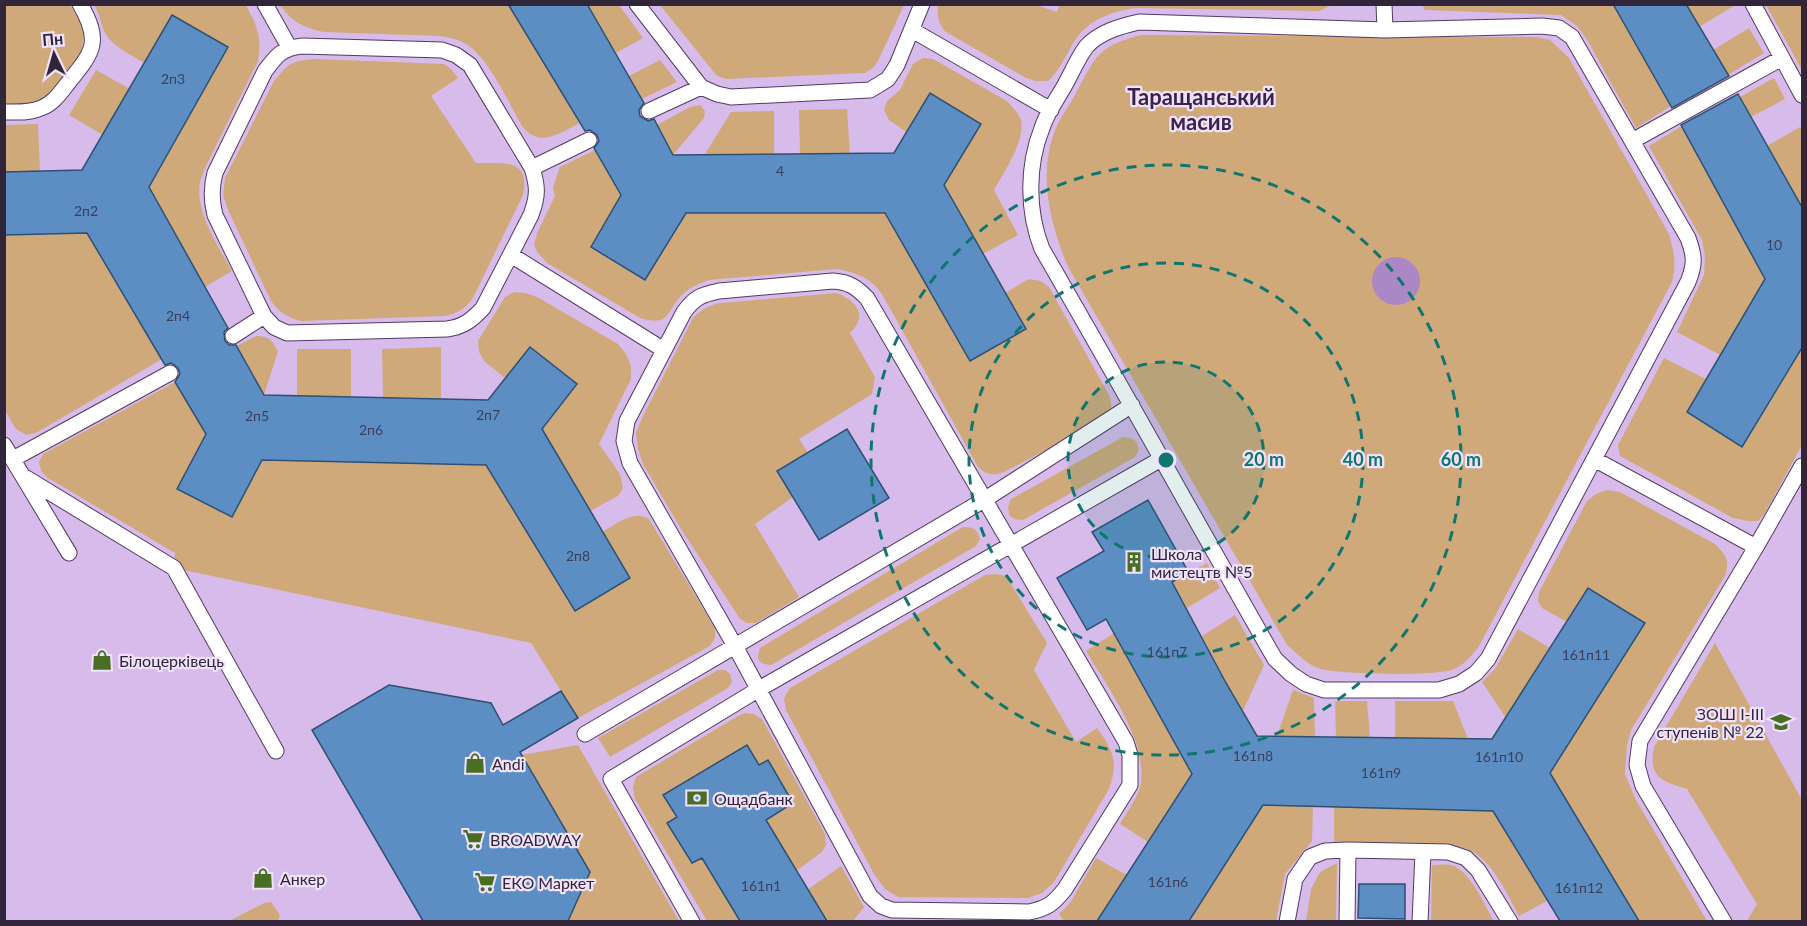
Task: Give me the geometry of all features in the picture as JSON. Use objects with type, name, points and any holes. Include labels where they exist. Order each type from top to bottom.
[{"type":"lane","points":[[4,112],[32,112],[45,107],[54,100],[88,58],[93,48],[92,33],[89,20],[80,4]]},
{"type":"lane","points":[[265,4],[289,47]]},
{"type":"lane","points":[[637,4],[701,87],[731,97],[870,90],[888,79],[897,65],[922,4]]},
{"type":"lane","points":[[1384,4],[1385,30]]},
{"type":"lane","points":[[1753,4],[1803,95]]},
{"type":"lane","points":[[1139,22],[1385,30],[1542,26],[1559,28],[1572,37],[1688,238],[1694,253],[1694,267],[1488,659],[1476,673],[1459,684],[1439,690],[1324,690],[1306,684],[1275,659],[1042,249],[1035,232],[1030,184],[1042,128],[1051,110],[1086,47],[1103,34],[1120,26],[1139,22]]},
{"type":"lane","points":[[912,30],[1051,110]]},
{"type":"lane","points":[[289,47],[442,50],[470,64],[532,168],[537,201],[483,308],[474,319],[461,327],[447,329],[287,333],[274,327],[264,316],[215,215],[211,188],[215,173],[265,71],[276,57],[289,47]]},
{"type":"lane","points":[[1632,141],[1782,58]]},
{"type":"lane","points":[[650,111],[701,87]]},
{"type":"lane","points":[[532,168],[590,140]]},
{"type":"lane","points":[[511,255],[664,350]]},
{"type":"lane","points":[[833,281],[846,282],[857,287],[867,298],[1126,742],[1130,755],[1130,784],[1065,889],[1046,909],[1029,917],[892,910],[881,906],[870,896],[759,689],[630,463],[624,441],[627,421],[664,350],[684,312],[693,300],[704,294],[833,281]]},
{"type":"lane","points":[[233,336],[264,316]]},
{"type":"lane","points":[[13,459],[170,373]]},
{"type":"lane","points":[[585,734],[984,500],[1132,405]]},
{"type":"lane","points":[[4,445],[69,553]]},
{"type":"lane","points":[[692,921],[610,779],[759,689],[1161,459]]},
{"type":"lane","points":[[1594,459],[1756,547]]},
{"type":"lane","points":[[1724,921],[1643,786],[1637,765],[1640,741],[1803,466]]},
{"type":"lane","points":[[23,476],[174,568],[276,751]]},
{"type":"lane","points":[[1347,921],[1348,850]]},
{"type":"lane","points":[[1287,921],[1295,879],[1310,857],[1325,851],[1348,850],[1448,852],[1466,858],[1478,870],[1510,921]]},
{"type":"lane","points":[[1420,921],[1423,852]]},
{"type":"shaded area","points":[[938,4],[1036,5],[1057,12],[1060,4],[1332,5],[1319,11],[1136,8],[1119,11],[1088,26],[1076,39],[1053,77],[1048,81],[1036,81],[1026,78],[946,32],[939,19]]},
{"type":"shaded area","points":[[4,5],[70,5],[80,21],[84,34],[81,54],[50,94],[31,104],[5,105]]},
{"type":"shaded area","points":[[94,5],[246,5],[256,25],[259,38],[258,61],[200,182],[199,194],[204,217],[232,271],[205,287],[149,187],[228,47],[173,15],[144,63],[111,41],[104,31]]},
{"type":"shaded area","points":[[280,5],[508,5],[580,123],[550,137],[536,137],[529,133],[522,126],[482,59],[460,41],[439,36],[324,32],[299,23]]},
{"type":"shaded area","points":[[587,5],[619,5],[643,38],[616,53]]},
{"type":"shaded area","points":[[660,5],[904,5],[878,61],[865,73],[726,79],[717,76]]},
{"type":"shaded area","points":[[1423,5],[1613,5],[1671,106],[1636,128],[1586,38],[1577,26],[1561,15],[1424,10]]},
{"type":"shaded area","points":[[1686,5],[1735,5],[1699,27]]},
{"type":"shaded area","points":[[1766,5],[1802,5],[1802,70]]},
{"type":"shaded area","points":[[1749,28],[1764,53],[1728,75],[1713,50]]},
{"type":"shaded area","points":[[1141,35],[1536,37],[1550,40],[1569,58],[1669,234],[1674,258],[1672,282],[1478,648],[1454,669],[1444,672],[1410,674],[1331,671],[1312,665],[1287,645],[1068,267],[1056,235],[1047,184],[1049,150],[1054,133],[1100,54],[1107,48]]},
{"type":"shaded area","points":[[923,58],[933,59],[1007,101],[1021,120],[1022,128],[1017,147],[994,190],[1018,235],[983,254],[944,185],[981,124],[930,93],[906,132],[889,120],[884,110],[887,101],[900,90],[913,64]]},
{"type":"shaded area","points":[[316,59],[444,64],[458,78],[431,96],[476,163],[512,165],[523,174],[523,195],[473,298],[461,310],[445,316],[301,321],[284,314],[271,301],[228,210],[223,195],[225,178],[274,81],[292,64]]},
{"type":"shaded area","points":[[660,60],[677,82],[642,99],[629,76]]},
{"type":"shaded area","points":[[96,70],[130,89],[103,135],[69,115]]},
{"type":"shaded area","points":[[1774,78],[1785,99],[1751,117],[1740,97]]},
{"type":"shaded area","points":[[700,105],[705,111],[704,118],[673,155],[657,125],[690,107]]},
{"type":"shaded area","points":[[847,109],[850,154],[800,154],[799,110]]},
{"type":"shaded area","points":[[774,111],[774,154],[705,154],[731,112]]},
{"type":"shaded area","points":[[38,124],[40,171],[5,172],[4,125]]},
{"type":"shaded area","points":[[1682,126],[1765,279],[1720,355],[1677,332],[1704,275],[1705,256],[1702,240],[1649,146]]},
{"type":"shaded area","points":[[1800,127],[1802,131],[1802,209],[1767,146]]},
{"type":"shaded area","points":[[595,150],[621,195],[591,247],[645,279],[686,213],[885,213],[970,361],[1025,329],[1005,293],[1029,279],[1041,281],[1049,287],[1109,395],[1111,408],[1109,413],[1105,419],[1004,472],[990,474],[984,472],[978,467],[882,294],[863,277],[837,269],[709,280],[684,293],[663,319],[658,321],[640,318],[547,263],[534,245],[537,233],[555,196],[553,187],[560,167]]},
{"type":"shaded area","points":[[87,233],[162,359],[36,433],[26,435],[15,428],[5,410],[4,235]]},
{"type":"shaded area","points":[[1391,257],[1401,257],[1413,264],[1420,276],[1420,286],[1413,298],[1401,305],[1391,305],[1376,294],[1372,286],[1372,276],[1383,261]]},
{"type":"shaded area","points":[[514,292],[526,293],[539,298],[618,344],[626,354],[631,366],[631,379],[599,444],[620,474],[623,488],[618,496],[590,511],[542,429],[577,383],[530,347],[505,378],[484,361],[479,352],[478,341],[505,297]]},
{"type":"shaded area","points":[[837,293],[850,300],[858,310],[858,321],[850,333],[875,377],[872,394],[799,439],[808,453],[793,497],[755,524],[799,597],[756,623],[747,623],[740,619],[681,529],[643,464],[636,433],[693,318],[703,310],[721,303]]},
{"type":"shaded area","points":[[256,336],[270,339],[278,351],[264,395],[237,346]]},
{"type":"shaded area","points":[[1802,346],[1802,445],[1765,513],[1758,521],[1733,518],[1620,456],[1618,445],[1664,358],[1706,379],[1687,412],[1742,447]]},
{"type":"shaded area","points":[[441,347],[441,398],[383,397],[382,349]]},
{"type":"shaded area","points":[[297,349],[351,349],[351,397],[297,396]]},
{"type":"shaded area","points":[[175,382],[206,434],[177,489],[231,517],[262,460],[486,465],[574,611],[630,578],[602,532],[625,519],[643,516],[649,519],[715,628],[715,638],[710,646],[578,718],[531,643],[174,568],[175,553],[48,478],[41,471],[39,462],[43,454]]},
{"type":"shaded area","points":[[1123,437],[1137,442],[1139,450],[1135,457],[1023,520],[1014,519],[1009,515],[1008,507],[1011,499]]},
{"type":"shaded area","points":[[1607,490],[1620,492],[1715,544],[1727,562],[1725,576],[1631,730],[1627,746],[1625,774],[1636,800],[1707,921],[1639,921],[1550,773],[1645,623],[1589,588],[1567,622],[1542,608],[1538,601],[1539,592],[1587,501]]},
{"type":"shaded area","points":[[963,527],[976,531],[980,539],[976,546],[771,665],[759,660],[761,647]]},
{"type":"shaded area","points":[[1207,563],[1220,588],[1187,608],[1172,582]]},
{"type":"shaded area","points":[[985,575],[1006,576],[1047,643],[1034,670],[1076,742],[1097,728],[1113,757],[1112,780],[1109,789],[1054,882],[1042,893],[1028,898],[898,897],[885,889],[874,874],[786,710],[784,698],[790,688]]},
{"type":"shaded area","points":[[1235,615],[1264,665],[1243,711],[1202,636]]},
{"type":"shaded area","points":[[1518,629],[1550,648],[1506,718],[1482,682],[1495,669]]},
{"type":"shaded area","points":[[1114,633],[1192,774],[1148,842],[1120,824],[1140,788],[1141,766],[1138,749],[1124,714],[1086,651]]},
{"type":"shaded area","points":[[1715,643],[1802,800],[1802,921],[1747,921],[1757,904],[1687,789],[1659,777],[1653,766],[1654,747]]},
{"type":"shaded area","points":[[718,670],[725,670],[730,674],[732,682],[728,688],[610,757],[598,738]]},
{"type":"shaded area","points":[[1293,690],[1314,698],[1315,737],[1277,736]]},
{"type":"shaded area","points":[[1335,701],[1367,701],[1370,737],[1336,737]]},
{"type":"shaded area","points":[[1395,701],[1453,701],[1468,739],[1395,737]]},
{"type":"shaded area","points":[[745,713],[754,714],[762,719],[825,834],[826,845],[822,852],[796,871],[766,820],[793,803],[768,761],[759,765],[747,745],[664,794],[677,817],[667,823],[691,863],[702,858],[740,921],[707,921],[635,799],[633,787],[636,777]]},
{"type":"shaded area","points":[[578,745],[679,921],[568,921],[590,872],[522,755]]},
{"type":"shaded area","points":[[1263,805],[1313,806],[1312,841],[1285,874],[1276,921],[1189,922]]},
{"type":"shaded area","points":[[1334,807],[1493,811],[1547,901],[1519,916],[1489,866],[1469,850],[1447,845],[1334,843]]},
{"type":"shaded area","points":[[1096,858],[1127,875],[1097,921],[1064,921],[1059,914],[1070,903]]},
{"type":"shaded area","points":[[1337,863],[1336,921],[1306,921],[1311,889],[1320,872]]},
{"type":"shaded area","points":[[1432,865],[1451,865],[1458,868],[1471,881],[1494,921],[1431,921]]},
{"type":"shaded area","points":[[841,866],[864,907],[853,921],[827,921],[807,890]]},
{"type":"shaded area","points":[[271,902],[280,915],[278,921],[229,921],[264,903]]},
{"type":"building","points":[[508,4],[587,4],[644,103],[639,110],[640,116],[648,121],[654,119],[673,155],[894,153],[930,93],[981,124],[944,185],[1026,329],[970,361],[885,213],[686,213],[645,280],[591,247],[621,195],[594,148],[599,141],[597,135],[590,130],[585,131]]},
{"type":"building","points":[[1613,4],[1686,4],[1729,76],[1672,108]]},
{"type":"building","points":[[172,15],[228,47],[149,187],[228,328],[224,332],[225,341],[229,345],[236,345],[264,395],[488,400],[530,347],[577,384],[542,429],[630,578],[575,611],[486,465],[262,460],[232,517],[177,489],[206,434],[175,382],[180,374],[178,368],[171,363],[165,365],[87,233],[4,235],[4,172],[82,170]]},
{"type":"building","points":[[1738,94],[1803,209],[1803,346],[1742,447],[1687,412],[1765,279],[1681,125]]},
{"type":"building","points":[[847,429],[889,498],[819,540],[777,471]]},
{"type":"building","points":[[1148,500],[1189,573],[1172,582],[1257,736],[1492,739],[1588,588],[1645,623],[1550,773],[1639,921],[1560,921],[1493,811],[1263,805],[1189,921],[1097,921],[1192,774],[1106,619],[1087,630],[1057,578],[1104,551],[1092,532]]},
{"type":"building","points":[[389,685],[491,703],[503,725],[561,691],[578,718],[520,752],[590,872],[568,921],[423,921],[312,730]]},
{"type":"building","points":[[747,745],[759,765],[768,760],[793,803],[766,820],[827,921],[740,921],[702,858],[692,863],[667,823],[677,817],[663,795]]},
{"type":"building","points":[[1359,884],[1405,884],[1405,919],[1358,918]]},
{"type":"place","name":"Школа мистецтв №5","points":[[1134,562]]},
{"type":"place","name":"Білоцерківець","points":[[102,660]]},
{"type":"place","name":"ЗОШ І-ІІІ ступенів № 22","points":[[1781,722]]},
{"type":"place","name":"Andi","points":[[475,763]]},
{"type":"place","name":"Ощадбанк","points":[[697,798]]},
{"type":"place","name":"BROADWAY","points":[[473,839]]},
{"type":"place","name":"Анкер","points":[[263,878]]},
{"type":"place","name":"ЕКО Маркет","points":[[485,882]]},
{"type":"district","name":"Таращанський масив","points":[[1201,108]]}]
